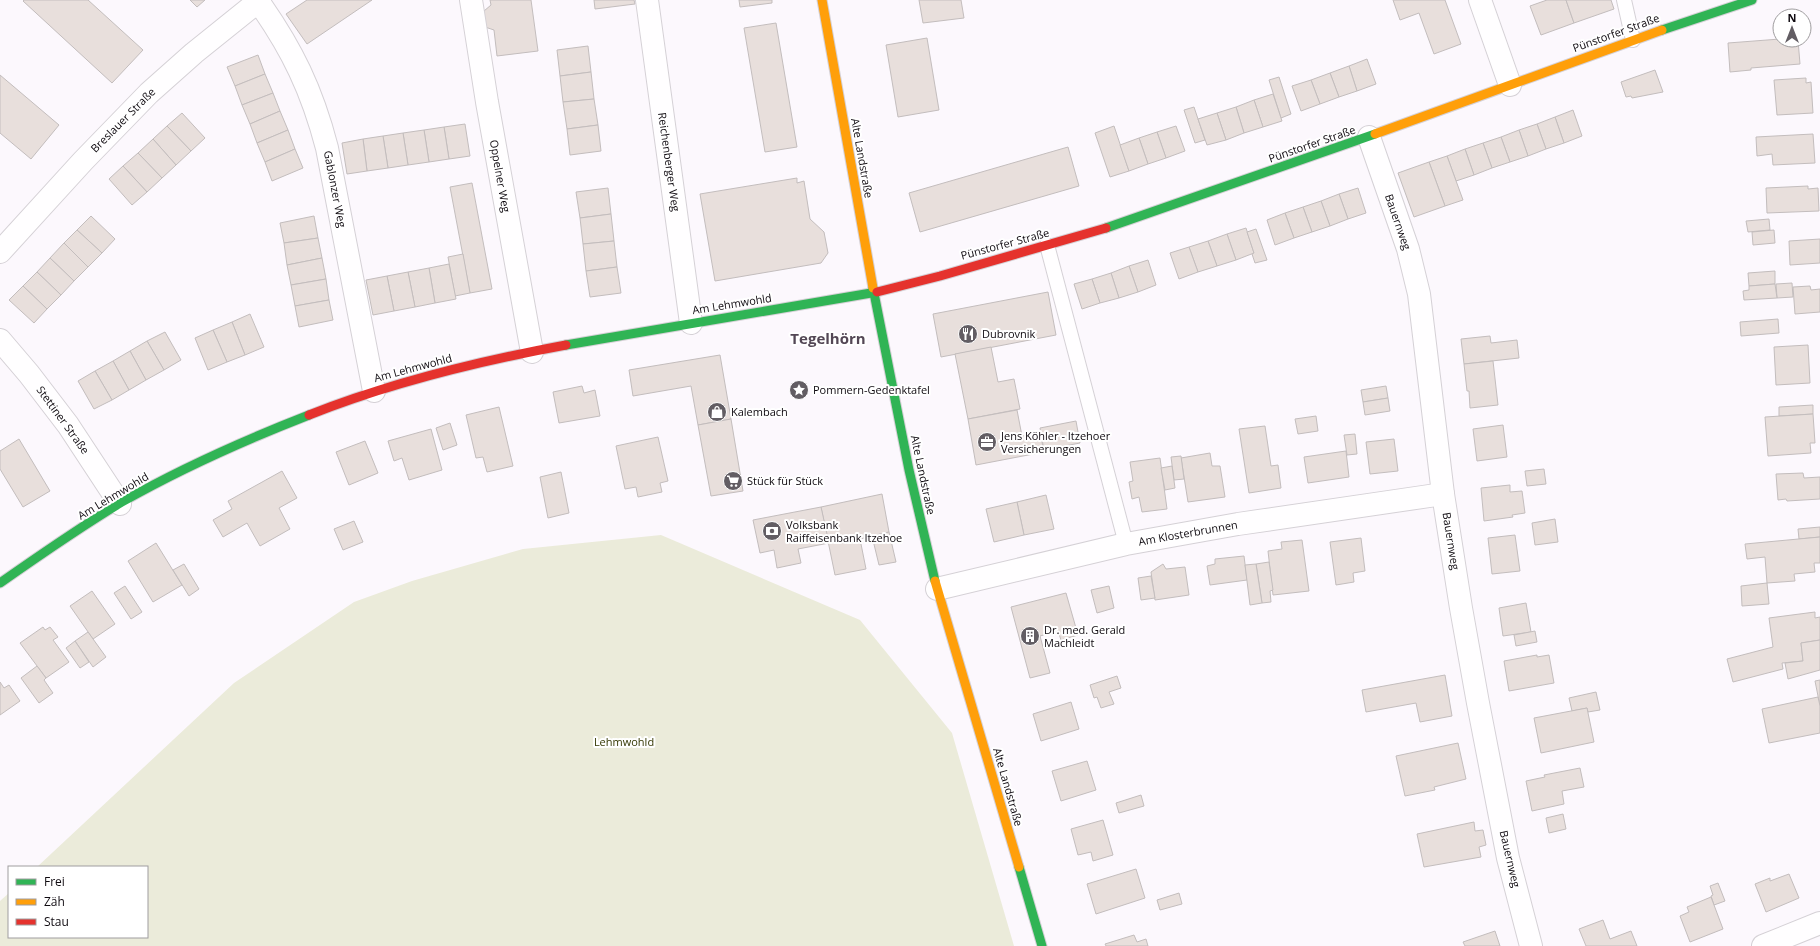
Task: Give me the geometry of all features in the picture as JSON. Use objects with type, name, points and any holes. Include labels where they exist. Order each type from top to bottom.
[{"type":"street","name":"Oppelner Weg","points":[[471,0],[487,102],[532,352]]},
{"type":"street","name":"Reichenberger Weg","points":[[647,0],[691,323]]},
{"type":"street","name":"Alte Landstraße","points":[[822,0],[874,292],[902,471],[1042,946]]},
{"type":"street","points":[[1480,0],[1510,85]]},
{"type":"street","name":"Pünstorfer Straße","points":[[874,292],[1114,226],[1369,137],[1712,12],[1752,0]]},
{"type":"street","name":"Breslauer Straße","points":[[0,252],[83,161],[149,93],[194,53],[259,1]]},
{"type":"street","name":"Gablonzer Weg","points":[[259,1],[294,57],[319,117],[327,148],[374,391]]},
{"type":"street","name":"Bauernweg","points":[[1369,137],[1408,248],[1419,294],[1443,494],[1462,615],[1508,858],[1531,946]]},
{"type":"street","name":"Am Lehmwohld","points":[[0,583],[120,504],[212,456],[304,416],[374,391],[470,366],[532,352],[874,292]]},
{"type":"street","name":"Stettiner Straße","points":[[0,340],[68,425],[120,504]]},
{"type":"street","name":"Am Klosterbrunnen","points":[[936,588],[1126,544],[1238,524],[1443,494]]},
{"type":"street","points":[[1764,946],[1820,923]]},
{"type":"lane","points":[[1624,0],[1633,40]]},
{"type":"lane","points":[[1047,245],[1126,544]]},
{"type":"green space","name":"Lehmwohld","points":[[661,535],[860,620],[952,733],[1014,946],[0,946],[0,901],[8,894],[8,938],[148,938],[148,866],[38,866],[234,683],[354,602],[412,581],[523,549]]},
{"type":"building","points":[[88,0],[143,50],[112,83],[23,1]]},
{"type":"building","points":[[190,0],[205,0],[197,7]]},
{"type":"building","points":[[307,0],[372,0],[307,44],[286,14]]},
{"type":"building","points":[[490,0],[531,0],[538,51],[497,56],[494,30],[485,27],[484,11],[491,5]]},
{"type":"building","points":[[594,0],[634,0],[635,4],[595,9]]},
{"type":"building","points":[[739,0],[772,0],[772,3],[740,7]]},
{"type":"building","points":[[919,0],[961,0],[964,18],[923,23]]},
{"type":"building","points":[[1393,0],[1445,0],[1461,44],[1434,54],[1419,13],[1400,20]]},
{"type":"building","points":[[1547,0],[1566,0],[1574,23],[1541,35],[1530,6]]},
{"type":"building","points":[[1566,0],[1611,0],[1614,9],[1574,23]]},
{"type":"building","points":[[776,23],[797,147],[765,152],[744,28]]},
{"type":"building","points":[[927,38],[939,110],[898,117],[886,45]]},
{"type":"building","points":[[1772,40],[1772,48],[1799,48],[1800,64],[1751,68],[1751,70],[1730,72],[1728,43]]},
{"type":"building","points":[[588,46],[591,72],[560,76],[557,50]]},
{"type":"building","points":[[258,55],[265,74],[235,86],[227,67]]},
{"type":"building","points":[[1367,59],[1376,84],[1357,91],[1349,66]]},
{"type":"building","points":[[1349,66],[1357,91],[1339,97],[1330,73]]},
{"type":"building","points":[[1655,70],[1663,92],[1632,98],[1631,96],[1626,97],[1621,82]]},
{"type":"building","points":[[591,72],[594,99],[563,102],[560,76]]},
{"type":"building","points":[[1330,73],[1339,97],[1320,104],[1311,80]]},
{"type":"building","points":[[265,74],[273,93],[242,105],[235,86]]},
{"type":"building","points":[[0,75],[59,125],[31,159],[0,133]]},
{"type":"building","points":[[1279,77],[1291,114],[1281,118],[1269,80]]},
{"type":"building","points":[[1806,78],[1806,83],[1811,82],[1813,113],[1777,115],[1774,80]]},
{"type":"building","points":[[1311,80],[1320,104],[1301,111],[1292,86]]},
{"type":"building","points":[[273,93],[280,111],[250,124],[242,105]]},
{"type":"building","points":[[1273,94],[1282,121],[1263,127],[1254,100]]},
{"type":"building","points":[[594,99],[598,125],[567,129],[563,102]]},
{"type":"building","points":[[1254,100],[1263,127],[1244,133],[1236,107]]},
{"type":"building","points":[[1194,107],[1205,140],[1195,143],[1184,110]]},
{"type":"building","points":[[1236,107],[1244,133],[1226,140],[1217,113]]},
{"type":"building","points":[[1573,110],[1582,136],[1564,143],[1555,117]]},
{"type":"building","points":[[280,111],[288,130],[257,143],[250,124]]},
{"type":"building","points":[[182,113],[205,138],[191,151],[167,126]]},
{"type":"building","points":[[1217,113],[1226,140],[1207,145],[1198,119]]},
{"type":"building","points":[[1555,117],[1564,143],[1546,149],[1537,124]]},
{"type":"building","points":[[465,124],[470,156],[449,159],[444,127]]},
{"type":"building","points":[[1537,124],[1546,149],[1528,156],[1519,130]]},
{"type":"building","points":[[598,125],[601,151],[570,155],[567,129]]},
{"type":"building","points":[[167,126],[191,151],[176,165],[153,139]]},
{"type":"building","points":[[1114,126],[1129,171],[1110,177],[1095,133]]},
{"type":"building","points":[[1176,126],[1185,151],[1166,158],[1157,132]]},
{"type":"building","points":[[444,127],[449,159],[429,162],[424,130]]},
{"type":"building","points":[[288,130],[295,149],[265,162],[257,143]]},
{"type":"building","points":[[424,130],[429,162],[408,165],[403,133]]},
{"type":"building","points":[[1519,130],[1528,156],[1510,162],[1501,137]]},
{"type":"building","points":[[1157,132],[1166,158],[1148,164],[1139,138]]},
{"type":"building","points":[[403,133],[408,165],[388,168],[383,136]]},
{"type":"building","points":[[1813,134],[1815,163],[1773,165],[1772,154],[1757,156],[1756,137]]},
{"type":"building","points":[[383,136],[388,168],[367,171],[363,139]]},
{"type":"building","points":[[1501,137],[1510,162],[1492,168],[1483,143]]},
{"type":"building","points":[[1139,138],[1148,164],[1129,171],[1120,145]]},
{"type":"building","points":[[153,139],[176,165],[162,178],[138,153]]},
{"type":"building","points":[[363,139],[367,171],[347,174],[342,143]]},
{"type":"building","points":[[1483,143],[1492,168],[1474,175],[1465,149]]},
{"type":"building","points":[[1068,147],[1079,186],[920,232],[909,193]]},
{"type":"building","points":[[295,149],[303,168],[272,181],[265,162]]},
{"type":"building","points":[[1465,149],[1474,175],[1456,181],[1447,156]]},
{"type":"building","points":[[138,153],[162,178],[147,192],[123,166]]},
{"type":"building","points":[[1447,156],[1463,200],[1445,206],[1429,162]]},
{"type":"building","points":[[1429,162],[1445,206],[1414,217],[1398,173]]},
{"type":"building","points":[[123,166],[147,192],[132,205],[109,179]]},
{"type":"building","points":[[797,178],[797,183],[804,181],[810,219],[824,232],[828,253],[821,263],[715,281],[700,194]]},
{"type":"building","points":[[472,183],[492,289],[470,293],[450,187]]},
{"type":"building","points":[[1808,186],[1808,189],[1818,188],[1819,211],[1767,213],[1766,188]]},
{"type":"building","points":[[608,188],[611,214],[580,218],[576,192]]},
{"type":"building","points":[[1358,188],[1366,213],[1348,219],[1339,194]]},
{"type":"building","points":[[1339,194],[1348,219],[1330,226],[1321,201]]},
{"type":"building","points":[[1321,201],[1330,226],[1312,232],[1303,207]]},
{"type":"building","points":[[1303,207],[1312,232],[1294,238],[1285,213]]},
{"type":"building","points":[[1285,213],[1294,238],[1275,245],[1267,220]]},
{"type":"building","points":[[611,214],[614,241],[583,244],[580,218]]},
{"type":"building","points":[[91,216],[115,239],[102,253],[77,230]]},
{"type":"building","points":[[314,216],[318,238],[284,243],[280,223]]},
{"type":"building","points":[[1769,219],[1770,230],[1748,232],[1746,221]]},
{"type":"building","points":[[1246,228],[1254,253],[1236,260],[1227,234]]},
{"type":"building","points":[[1256,229],[1267,260],[1255,263],[1252,254],[1254,253],[1247,232]]},
{"type":"building","points":[[77,230],[102,253],[88,267],[64,243]]},
{"type":"building","points":[[1774,230],[1775,243],[1753,245],[1752,232]]},
{"type":"building","points":[[1227,234],[1236,260],[1217,266],[1208,241]]},
{"type":"building","points":[[318,238],[322,258],[287,265],[284,243]]},
{"type":"building","points":[[1820,239],[1820,263],[1790,265],[1789,241]]},
{"type":"building","points":[[614,241],[617,267],[586,271],[583,244]]},
{"type":"building","points":[[1208,241],[1217,266],[1198,272],[1189,247]]},
{"type":"building","points":[[64,243],[88,267],[74,281],[50,258]]},
{"type":"building","points":[[1189,247],[1198,272],[1179,279],[1170,253]]},
{"type":"building","points":[[463,254],[470,293],[455,296],[448,257]]},
{"type":"building","points":[[50,258],[74,281],[61,295],[37,272]]},
{"type":"building","points":[[322,258],[326,279],[291,285],[287,265]]},
{"type":"building","points":[[1148,260],[1156,285],[1138,292],[1129,266]]},
{"type":"building","points":[[449,264],[456,299],[435,303],[429,268]]},
{"type":"building","points":[[1129,266],[1138,292],[1119,298],[1111,273]]},
{"type":"building","points":[[617,267],[621,293],[590,297],[586,271]]},
{"type":"building","points":[[429,268],[435,303],[415,307],[408,272]]},
{"type":"building","points":[[1775,271],[1775,284],[1749,286],[1748,273]]},
{"type":"building","points":[[37,272],[61,295],[47,309],[23,286]]},
{"type":"building","points":[[408,272],[415,307],[394,311],[387,276]]},
{"type":"building","points":[[1111,273],[1119,298],[1100,303],[1092,279]]},
{"type":"building","points":[[387,276],[394,311],[373,315],[366,280]]},
{"type":"building","points":[[326,279],[329,300],[295,306],[291,285]]},
{"type":"building","points":[[1092,279],[1100,303],[1082,309],[1074,284]]},
{"type":"building","points":[[1792,283],[1793,297],[1777,298],[1776,284]]},
{"type":"building","points":[[1775,284],[1777,298],[1744,300],[1743,291],[1749,290],[1749,286]]},
{"type":"building","points":[[23,286],[47,309],[34,323],[9,300]]},
{"type":"building","points":[[1810,286],[1811,290],[1820,289],[1820,312],[1795,314],[1793,287]]},
{"type":"building","points":[[1048,292],[1056,335],[941,357],[933,314]]},
{"type":"building","points":[[329,300],[333,320],[299,327],[295,306]]},
{"type":"building","points":[[250,314],[264,347],[245,355],[232,322]]},
{"type":"building","points":[[1778,319],[1779,333],[1741,336],[1740,322]]},
{"type":"building","points":[[232,322],[245,355],[227,362],[213,330]]},
{"type":"building","points":[[213,330],[227,362],[208,370],[195,338]]},
{"type":"building","points":[[165,332],[181,360],[164,370],[147,341]]},
{"type":"building","points":[[1490,336],[1491,343],[1517,340],[1519,358],[1464,364],[1461,339]]},
{"type":"building","points":[[147,341],[164,370],[146,380],[130,351]]},
{"type":"building","points":[[1808,345],[1810,383],[1776,385],[1774,347]]},
{"type":"building","points":[[991,347],[998,382],[1014,379],[1020,409],[968,419],[955,354]]},
{"type":"building","points":[[130,351],[146,380],[129,390],[113,361]]},
{"type":"building","points":[[720,355],[731,419],[698,425],[691,386],[633,396],[629,370]]},
{"type":"building","points":[[113,361],[129,390],[112,400],[95,371]]},
{"type":"building","points":[[1493,361],[1498,405],[1470,408],[1469,391],[1467,391],[1464,364]]},
{"type":"building","points":[[95,371],[112,400],[94,409],[78,381]]},
{"type":"building","points":[[582,386],[584,393],[595,390],[600,416],[559,423],[553,392]]},
{"type":"building","points":[[1386,386],[1388,398],[1363,402],[1361,390]]},
{"type":"building","points":[[1388,398],[1390,411],[1365,415],[1363,402]]},
{"type":"building","points":[[1813,405],[1813,414],[1779,416],[1779,407]]},
{"type":"building","points":[[499,407],[513,466],[487,472],[483,457],[476,458],[466,415]]},
{"type":"building","points":[[1017,410],[1022,436],[1040,432],[1044,452],[976,465],[968,419]]},
{"type":"building","points":[[1813,414],[1815,443],[1810,443],[1811,453],[1768,456],[1765,417]]},
{"type":"building","points":[[1316,416],[1318,431],[1298,434],[1295,419]]},
{"type":"building","points":[[731,419],[743,491],[711,496],[698,425]]},
{"type":"building","points":[[1076,421],[1080,443],[1044,450],[1040,428]]},
{"type":"building","points":[[450,423],[457,445],[443,450],[436,428]]},
{"type":"building","points":[[1503,425],[1507,457],[1477,461],[1473,429]]},
{"type":"building","points":[[1265,426],[1271,466],[1278,465],[1281,488],[1249,493],[1239,429]]},
{"type":"building","points":[[431,429],[442,470],[409,480],[402,458],[394,461],[388,441]]},
{"type":"building","points":[[1355,434],[1357,454],[1347,455],[1344,435]]},
{"type":"building","points":[[658,437],[668,481],[660,483],[662,492],[638,497],[636,487],[625,489],[616,446]]},
{"type":"building","points":[[19,439],[50,491],[23,507],[0,469],[0,451]]},
{"type":"building","points":[[1394,439],[1398,471],[1370,474],[1366,442]]},
{"type":"building","points":[[365,441],[378,473],[349,485],[336,452]]},
{"type":"building","points":[[1346,451],[1349,477],[1308,483],[1304,457]]},
{"type":"building","points":[[1210,453],[1212,466],[1220,466],[1225,497],[1188,502],[1181,458]]},
{"type":"building","points":[[1181,456],[1184,479],[1174,480],[1171,457]]},
{"type":"building","points":[[1160,458],[1167,509],[1142,512],[1139,497],[1132,499],[1129,482],[1133,481],[1130,462]]},
{"type":"building","points":[[1172,466],[1175,488],[1165,490],[1161,468]]},
{"type":"building","points":[[1544,469],[1546,484],[1527,486],[1525,471]]},
{"type":"building","points":[[282,471],[297,498],[279,508],[290,529],[260,546],[247,523],[223,537],[213,520],[232,509],[228,501]]},
{"type":"building","points":[[561,472],[569,513],[548,518],[540,477]]},
{"type":"building","points":[[1803,473],[1804,478],[1820,477],[1820,499],[1787,501],[1786,499],[1778,500],[1776,474]]},
{"type":"building","points":[[1510,485],[1510,492],[1522,491],[1525,513],[1512,515],[1513,517],[1484,521],[1481,488]]},
{"type":"building","points":[[882,494],[889,532],[860,539],[866,569],[835,575],[821,507]]},
{"type":"building","points":[[1046,495],[1054,529],[1024,535],[1017,502]]},
{"type":"building","points":[[1017,502],[1024,535],[994,542],[986,509]]},
{"type":"building","points":[[821,507],[829,543],[798,549],[801,563],[777,568],[774,550],[760,553],[753,520]]},
{"type":"building","points":[[1555,519],[1558,542],[1535,545],[1532,523]]},
{"type":"building","points":[[354,521],[363,542],[343,550],[334,529]]},
{"type":"building","points":[[1820,527],[1820,537],[1799,539],[1798,529]]},
{"type":"building","points":[[889,532],[896,562],[879,565],[872,536]]},
{"type":"building","points":[[1515,535],[1520,571],[1492,574],[1488,538]]},
{"type":"building","points":[[1820,537],[1820,563],[1814,563],[1815,572],[1794,574],[1795,581],[1767,583],[1765,557],[1747,559],[1745,544]]},
{"type":"building","points":[[1361,538],[1365,571],[1353,573],[1354,582],[1336,585],[1330,542]]},
{"type":"building","points":[[1302,540],[1309,591],[1273,595],[1268,551],[1282,549],[1281,542]]},
{"type":"building","points":[[156,543],[182,585],[153,602],[128,561]]},
{"type":"building","points":[[1244,556],[1247,580],[1210,585],[1207,566],[1215,564],[1215,559]]},
{"type":"building","points":[[1269,562],[1273,590],[1270,591],[1271,602],[1262,603],[1256,564]]},
{"type":"building","points":[[184,564],[199,589],[189,596],[173,570]]},
{"type":"building","points":[[1163,564],[1166,569],[1185,567],[1189,595],[1155,600],[1151,572]]},
{"type":"building","points":[[1256,564],[1262,603],[1250,605],[1245,565]]},
{"type":"building","points":[[1151,576],[1155,598],[1141,600],[1138,578]]},
{"type":"building","points":[[1767,583],[1769,604],[1742,606],[1741,586]]},
{"type":"building","points":[[125,586],[142,612],[131,619],[114,593]]},
{"type":"building","points":[[1109,586],[1114,608],[1097,613],[1091,590]]},
{"type":"building","points":[[92,591],[115,624],[93,639],[70,606]]},
{"type":"building","name":"Dr. med. Gerald Machleidt","points":[[1066,593],[1078,635],[1061,640],[1058,631],[1040,636],[1050,673],[1030,678],[1011,607]]},
{"type":"building","points":[[1526,603],[1531,632],[1503,636],[1499,608]]},
{"type":"building","points":[[1815,612],[1815,618],[1820,617],[1820,640],[1801,643],[1803,661],[1782,663],[1783,669],[1733,682],[1727,659],[1773,647],[1769,618]]},
{"type":"building","points":[[43,627],[45,630],[50,627],[58,637],[53,640],[69,662],[46,678],[20,643]]},
{"type":"building","points":[[1535,631],[1537,642],[1516,646],[1514,635]]},
{"type":"building","points":[[88,632],[106,657],[93,667],[75,641]]},
{"type":"building","points":[[1820,640],[1820,670],[1788,679],[1785,663],[1803,661],[1801,643]]},
{"type":"building","points":[[75,641],[89,662],[80,668],[66,648]]},
{"type":"building","points":[[1537,655],[1537,657],[1549,655],[1554,683],[1509,691],[1504,661]]},
{"type":"building","points":[[37,666],[46,678],[44,680],[53,693],[39,703],[21,678]]},
{"type":"building","points":[[1445,675],[1452,716],[1420,722],[1416,703],[1366,712],[1362,690]]},
{"type":"building","points":[[1117,676],[1121,688],[1109,692],[1114,704],[1101,708],[1097,697],[1094,698],[1090,685]]},
{"type":"building","points":[[1820,680],[1820,706],[1815,681]]},
{"type":"building","points":[[0,682],[4,688],[9,685],[20,701],[0,715]]},
{"type":"building","points":[[1596,692],[1600,710],[1588,712],[1587,708],[1572,711],[1569,698]]},
{"type":"building","points":[[1818,697],[1820,706],[1820,733],[1769,743],[1762,709]]},
{"type":"building","points":[[1071,702],[1079,729],[1041,741],[1033,714]]},
{"type":"building","points":[[1587,708],[1594,742],[1541,753],[1534,718]]},
{"type":"building","points":[[1458,743],[1466,779],[1434,787],[1435,790],[1405,796],[1396,756]]},
{"type":"building","points":[[1087,761],[1096,790],[1061,801],[1052,771]]},
{"type":"building","points":[[1580,768],[1584,787],[1562,791],[1564,804],[1532,811],[1526,781],[1545,777],[1544,775]]},
{"type":"building","points":[[1141,795],[1144,806],[1119,813],[1116,803]]},
{"type":"building","points":[[1563,814],[1566,829],[1549,833],[1546,818]]},
{"type":"building","points":[[1103,820],[1113,855],[1093,861],[1091,852],[1078,855],[1071,829]]},
{"type":"building","points":[[1474,822],[1475,831],[1483,830],[1486,845],[1479,847],[1481,857],[1424,867],[1417,834]]},
{"type":"building","points":[[1136,869],[1145,898],[1096,914],[1087,884]]},
{"type":"building","points":[[1789,874],[1799,898],[1766,912],[1755,884],[1770,878],[1770,881]]},
{"type":"building","points":[[1718,883],[1725,901],[1714,905],[1710,886]]},
{"type":"building","points":[[1179,893],[1182,904],[1160,910],[1157,900]]},
{"type":"building","points":[[1711,897],[1723,929],[1690,942],[1680,916],[1689,912],[1687,907]]},
{"type":"building","points":[[1603,920],[1610,939],[1631,931],[1637,946],[1586,946],[1579,929]]},
{"type":"building","points":[[1495,931],[1500,946],[1465,946],[1463,942]]},
{"type":"building","points":[[1134,935],[1137,942],[1146,939],[1148,946],[1106,946],[1105,944]]},
{"type":"traffic: fast","points":[[1662,30],[1752,0]]},
{"type":"traffic: fast","points":[[1106,228],[1375,134]]},
{"type":"traffic: fast","points":[[873,288],[909,470],[935,581]]},
{"type":"traffic: fast","points":[[566,345],[877,292]]},
{"type":"traffic: fast","points":[[0,583],[91,521],[122,502],[214,455],[309,415]]},
{"type":"traffic: fast","points":[[1019,867],[1042,946]]},
{"type":"traffic: slow","points":[[822,0],[873,288]]},
{"type":"traffic: slow","points":[[1375,134],[1662,30]]},
{"type":"traffic: slow","points":[[935,581],[1019,867]]},
{"type":"traffic: jam","points":[[877,292],[940,276],[1106,228]]},
{"type":"traffic: jam","points":[[309,415],[372,392],[468,365],[566,345]]},
{"type":"place","name":"Dubrovnik","points":[[968,334]]},
{"type":"place","name":"Pommern-Gedenktafel","points":[[799,390]]},
{"type":"place","name":"Kalembach","points":[[717,412]]},
{"type":"place","name":"Jens Köhler - Itzehoer Versicherungen","points":[[987,442]]},
{"type":"place","name":"Stück für Stück","points":[[733,481]]},
{"type":"place","name":"Volksbank Raiffeisenbank Itzehoe","points":[[772,531]]},
{"type":"place","name":"Dr. med. Gerald Machleidt","points":[[1030,636]]},
{"type":"district","name":"Tegelhörn","points":[[828,339]]}]
